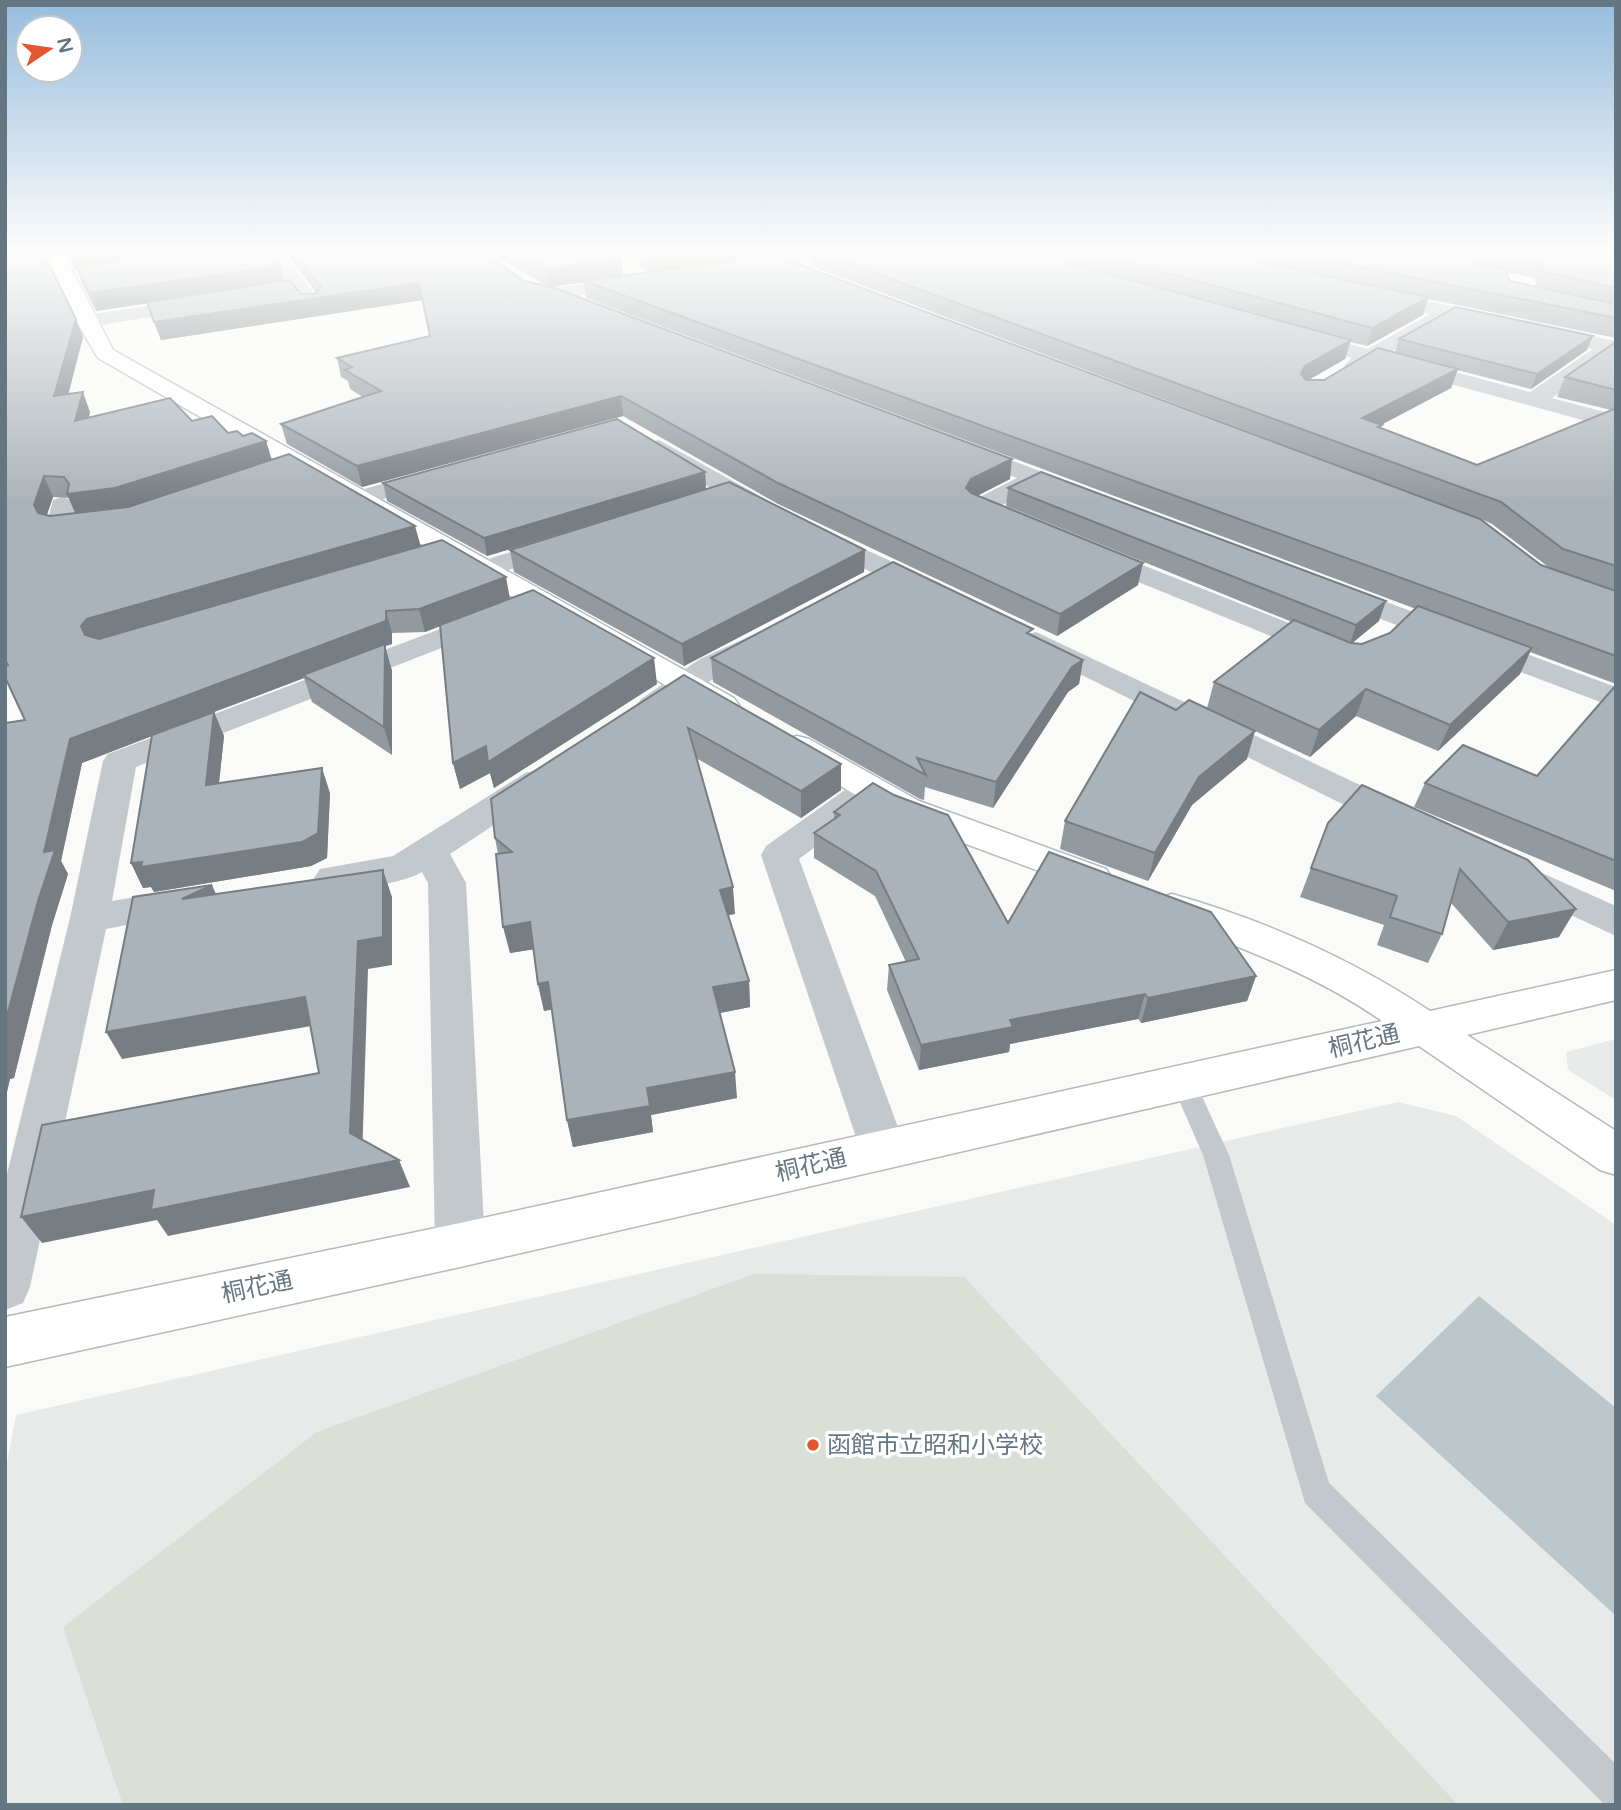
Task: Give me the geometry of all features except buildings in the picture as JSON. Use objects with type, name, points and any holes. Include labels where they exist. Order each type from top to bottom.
[{"type":"street","points":[[94,334],[105,354],[285,468],[358,498],[906,809],[1294,952],[1360,985],[1616,1156]]},
{"type":"street","points":[[1288,334],[1616,422]]},
{"type":"street","points":[[1333,378],[1412,334]]},
{"type":"street","points":[[1534,400],[1566,375],[1580,370],[1610,346],[1555,334]]},
{"type":"street","points":[[1580,370],[1604,375]]},
{"type":"street","points":[[633,432],[721,496],[768,512],[956,602]]},
{"type":"street","points":[[934,439],[1101,502]]},
{"type":"street","points":[[358,498],[463,469]]},
{"type":"street","points":[[1037,478],[979,507],[1044,533]]},
{"type":"street","points":[[62,506],[59,527],[127,520]]},
{"type":"street","points":[[482,570],[588,537]]},
{"type":"street","points":[[1070,544],[1354,660]]},
{"type":"street","points":[[409,562],[448,550]]},
{"type":"street","points":[[857,590],[894,571]]},
{"type":"street","points":[[1316,584],[1394,626],[1616,698]]},
{"type":"street","points":[[5,1287],[89,918],[120,761],[539,601]]},
{"type":"street","points":[[1006,626],[1429,832]]},
{"type":"street","points":[[627,722],[711,666],[784,628]]},
{"type":"street","points":[[294,885],[403,867],[569,760]]},
{"type":"street","points":[[871,788],[779,855],[883,1149]]},
{"type":"street","points":[[430,850],[447,883],[460,1245]]},
{"type":"street","points":[[1491,862],[1616,922]]},
{"type":"street","points":[[89,918],[212,898]]},
{"type":"street","name":"桐花通","points":[[5,1342],[460,1245],[1616,985]]},
{"type":"lane","points":[[1183,1082],[1216,1155],[1316,1492],[1616,1790]]},
{"type":"shaded area","points":[[1616,1039],[1616,1100],[1568,1070],[1566,1052]]},
{"type":"shaded area","name":"函館市立昭和小学校","points":[[1398,1102],[1456,1116],[1616,1225],[1616,1805],[5,1805],[5,1474],[16,1415]]},
{"type":"shaded area","points":[[754,1274],[964,1277],[1458,1805],[123,1805],[63,1627],[317,1432]]},
{"type":"shaded area","points":[[1479,1296],[1616,1408],[1616,1616],[1376,1396]]},
{"type":"place","name":"函館市立昭和小学校","points":[[813,1445]]}]
